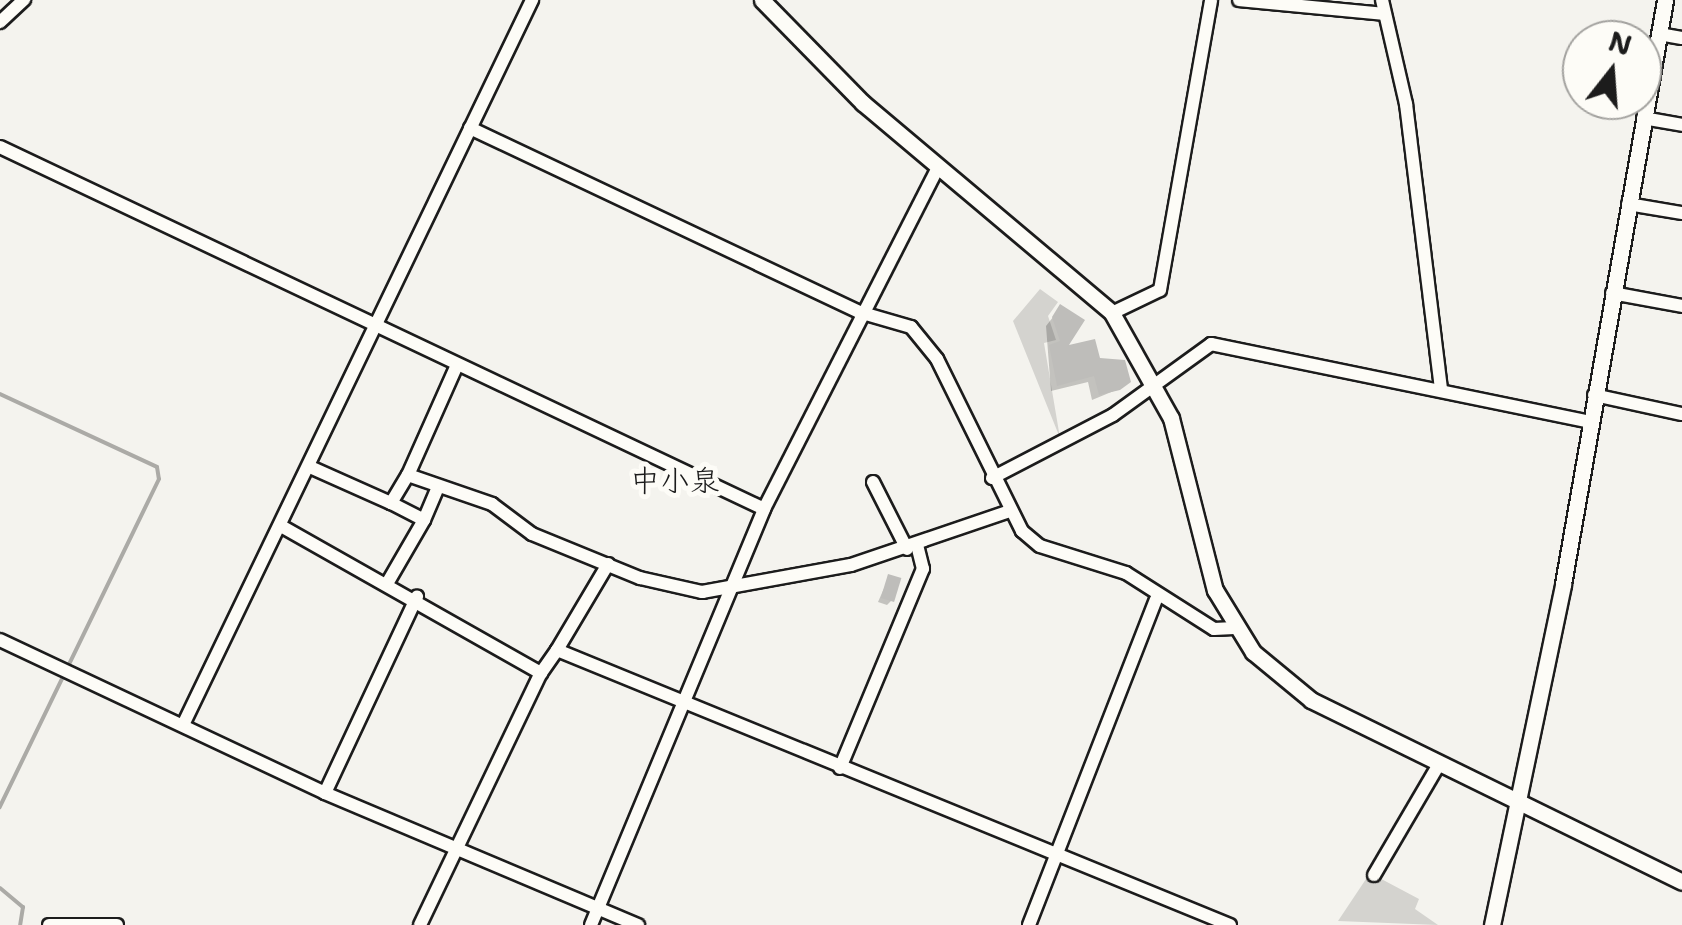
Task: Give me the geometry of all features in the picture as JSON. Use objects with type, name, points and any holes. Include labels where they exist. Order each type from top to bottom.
[{"type":"street","points":[[0,22],[24,0]]},
{"type":"street","points":[[183,724],[532,0]]},
{"type":"street","points":[[762,0],[938,168],[1112,313],[1155,383],[1234,628],[1311,700],[1682,882]]},
{"type":"street","points":[[1112,313],[1160,290],[1211,0]]},
{"type":"street","points":[[1239,0],[1383,7],[1406,104],[1441,389]]},
{"type":"street","points":[[1492,925],[1521,805],[1643,120]]},
{"type":"street","points":[[1654,120],[1682,125]]},
{"type":"street","points":[[470,128],[859,312],[912,328],[938,359],[1007,512],[1040,546],[1126,573],[1156,600],[1214,629],[1234,628]]},
{"type":"street","points":[[0,147],[374,324],[456,367],[764,509]]},
{"type":"street","points":[[591,925],[764,509],[859,312],[938,168]]},
{"type":"street","points":[[1628,204],[1682,213]]},
{"type":"street","points":[[1612,293],[1682,306]]},
{"type":"street","points":[[992,478],[1113,415],[1211,344],[1590,422]]},
{"type":"street","points":[[391,504],[456,367]]},
{"type":"street","points":[[1594,395],[1682,414]]},
{"type":"street","points":[[310,467],[424,520]]},
{"type":"street","points":[[408,475],[437,490],[492,504],[532,534],[668,588],[732,587],[912,547],[1007,512]]},
{"type":"street","points":[[840,768],[922,569],[873,482]]},
{"type":"street","points":[[388,582],[437,490]]},
{"type":"street","points":[[281,526],[417,597],[540,673]]},
{"type":"street","points":[[420,925],[540,673],[608,564]]},
{"type":"street","points":[[325,793],[417,597]]},
{"type":"street","points":[[1029,925],[1156,600]]},
{"type":"street","points":[[0,640],[325,793],[638,925]]},
{"type":"street","points":[[557,650],[1230,925]]},
{"type":"street","points":[[1374,875],[1438,764]]},
{"type":"street","points":[[49,925],[116,925]]},
{"type":"shaded area","points":[[1040,289],[1058,302],[1048,316],[1056,340],[1044,343],[1060,438],[1013,321]]},
{"type":"shaded area","points":[[1370,873],[1419,899],[1415,909],[1438,925],[1338,921]]},
{"type":"building","points":[[1060,304],[1085,320],[1069,345],[1095,339],[1100,358],[1125,360],[1131,382],[1120,390],[1099,395],[1094,376],[1057,386],[1049,345],[1060,341],[1052,317]]},
{"type":"building","points":[[888,574],[901,578],[894,602],[881,598]]},
{"type":"waterway","points":[[0,394],[157,467],[159,479],[0,807]]},
{"type":"waterway","points":[[0,888],[23,907],[20,925]]},
{"type":"district","name":"中小泉","points":[[675,481]]}]
